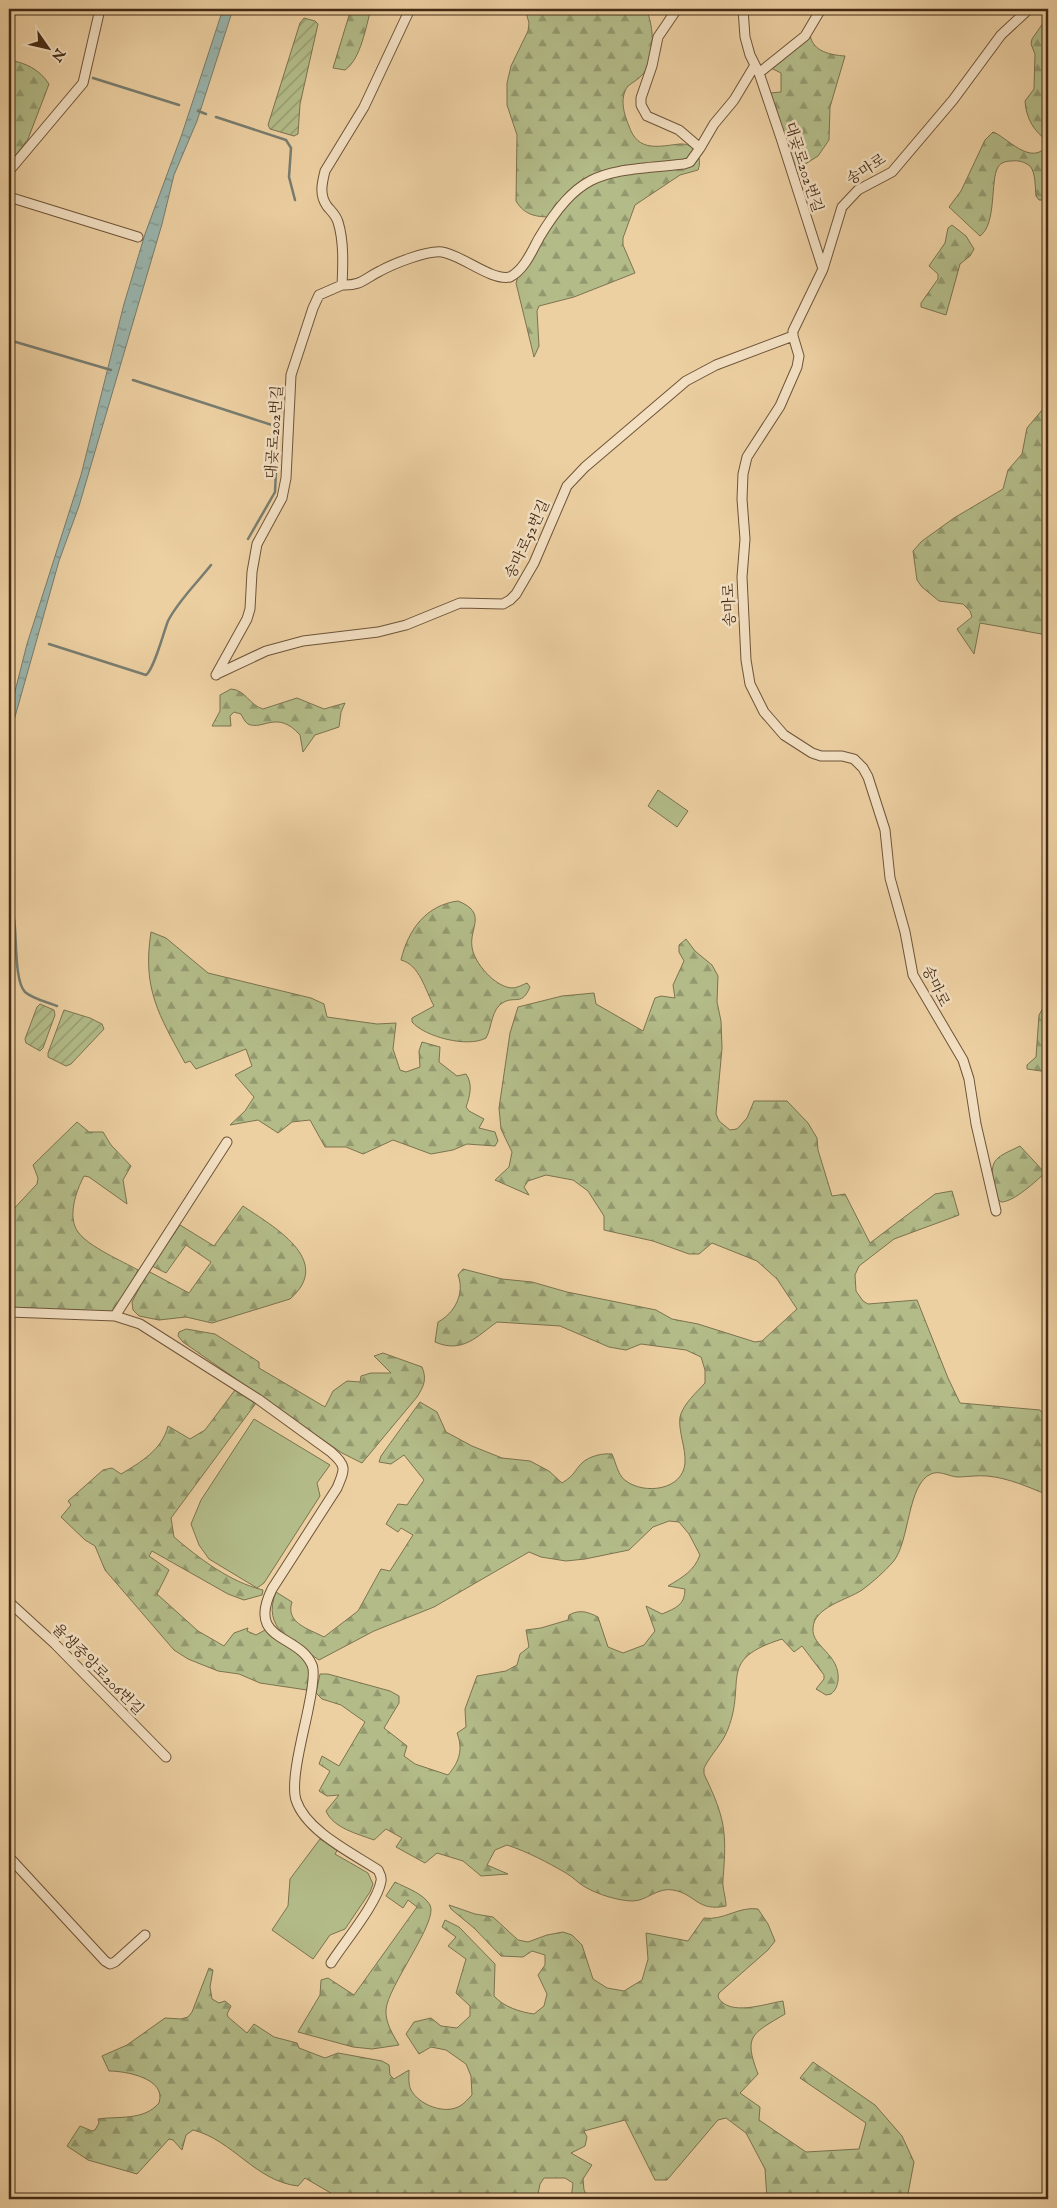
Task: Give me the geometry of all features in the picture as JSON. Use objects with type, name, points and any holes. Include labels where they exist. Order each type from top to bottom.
[{"type":"street","points":[[9,172],[83,83],[100,9]]},
{"type":"street","points":[[342,285],[343,269],[339,224],[323,199],[322,182],[325,171],[334,154],[364,107],[410,9]]},
{"type":"street","points":[[677,9],[665,24],[658,37],[652,66],[641,98],[641,105],[647,116],[679,130],[700,148]]},
{"type":"street","name":"대곶로202번길","points":[[743,9],[745,37],[823,269]]},
{"type":"street","points":[[757,69],[805,36],[821,9]]},
{"type":"street","name":"송마로","points":[[996,1211],[976,1124],[969,1080],[963,1060],[923,995],[913,975],[905,932],[890,878],[886,836],[868,778],[863,768],[854,759],[842,756],[821,756],[812,753],[784,735],[764,712],[750,684],[746,660],[742,577],[745,539],[742,492],[743,474],[747,457],[780,406],[797,367],[799,352],[793,336],[795,326],[823,269],[842,207],[850,196],[858,190],[892,172],[953,100],[1001,35],[1029,9]]},
{"type":"street","name":"대곶로202번길","points":[[216,674],[247,619],[250,610],[252,572],[257,544],[282,498],[286,478],[291,376],[312,308],[319,295],[342,285],[353,286],[381,270],[434,252],[450,254],[504,278],[514,275],[528,257],[553,214],[583,183],[594,178],[622,171],[690,162],[714,124],[757,69]]},
{"type":"street","points":[[9,197],[138,237]]},
{"type":"street","name":"송마로52번길","points":[[216,674],[266,651],[303,641],[378,632],[406,625],[460,603],[502,604],[510,600],[516,594],[534,563],[564,491],[579,473],[686,380],[716,365],[793,336]]},
{"type":"street","points":[[115,1316],[227,1142]]},
{"type":"street","points":[[9,1312],[115,1316],[140,1324],[273,1409],[332,1452],[342,1462],[344,1472],[337,1488],[272,1588],[264,1604],[265,1617],[271,1631],[306,1656],[312,1666],[310,1698],[297,1772],[296,1800],[305,1818],[325,1836],[378,1870],[382,1879],[379,1889],[365,1913],[331,1963]]},
{"type":"street","name":"율생중앙로206번길","points":[[9,1602],[54,1644],[166,1757]]},
{"type":"street","points":[[9,1857],[105,1961],[110,1964],[115,1962],[145,1935]]},
{"type":"green space","points":[[351,9],[371,9],[362,42],[351,65],[345,70],[333,68]]},
{"type":"green space","points":[[525,9],[646,9],[651,24],[652,52],[647,68],[625,91],[623,106],[627,121],[633,135],[644,144],[657,146],[685,144],[694,148],[699,160],[698,170],[680,175],[635,205],[623,238],[623,245],[635,273],[574,297],[539,306],[537,311],[539,346],[534,357],[516,283],[553,222],[553,217],[542,217],[527,213],[516,201],[517,135],[507,105],[507,83],[511,66],[528,31],[529,23]]},
{"type":"green space","points":[[1048,16],[1048,141],[1032,124],[1027,113],[1025,101],[1034,89],[1035,54],[1031,44],[1032,39]]},
{"type":"green space","points":[[304,18],[315,21],[318,24],[300,104],[298,134],[294,136],[270,129],[268,125],[300,23]]},
{"type":"green space","points":[[810,35],[815,45],[823,52],[845,56],[830,107],[829,140],[818,156],[796,170],[770,93],[781,92],[781,73],[771,68]]},
{"type":"green space","points":[[9,60],[32,68],[41,74],[49,84],[28,139],[9,164]]},
{"type":"green space","points":[[993,132],[1027,152],[1042,151],[1048,144],[1048,200],[1039,200],[1036,196],[1034,176],[1030,166],[1024,162],[1017,161],[1002,163],[998,167],[994,182],[989,222],[980,236],[949,207],[961,191],[985,140]]},
{"type":"green space","points":[[952,225],[966,236],[974,249],[970,256],[960,264],[946,315],[921,307],[921,303],[938,279],[938,274],[929,266],[945,243],[948,228]]},
{"type":"green space","points":[[1048,403],[1048,639],[1047,635],[980,623],[974,654],[957,629],[972,617],[970,611],[963,604],[939,601],[922,587],[917,580],[913,551],[922,541],[954,518],[1003,489],[1008,470],[1022,454],[1027,428]]},
{"type":"green space","points":[[231,689],[240,692],[263,709],[297,698],[324,709],[345,703],[341,712],[339,727],[315,735],[303,752],[300,735],[292,727],[284,723],[248,724],[241,714],[234,712],[230,716],[231,726],[212,726],[220,711],[220,695]]},
{"type":"green space","points":[[658,790],[688,811],[677,827],[648,806]]},
{"type":"green space","points":[[458,901],[467,906],[475,916],[472,947],[477,960],[486,973],[505,987],[514,988],[527,983],[530,987],[521,999],[508,1000],[500,1005],[494,1013],[486,1038],[469,1042],[436,1036],[412,1022],[412,1018],[434,1006],[413,967],[401,960],[408,939],[420,921],[437,908],[447,903]]},
{"type":"green space","points":[[151,932],[166,938],[208,973],[311,998],[324,1004],[327,1017],[377,1024],[396,1023],[393,1049],[400,1070],[406,1072],[420,1067],[419,1051],[422,1042],[440,1047],[439,1062],[457,1076],[466,1074],[470,1082],[470,1090],[466,1107],[469,1111],[484,1119],[479,1128],[495,1132],[498,1141],[495,1146],[467,1144],[453,1150],[431,1154],[393,1140],[363,1154],[346,1147],[325,1147],[310,1120],[292,1122],[278,1133],[258,1120],[230,1125],[245,1111],[254,1097],[235,1075],[252,1066],[246,1049],[196,1069],[190,1061],[185,1063],[160,1015],[151,986],[149,952]]},
{"type":"green space","points":[[686,939],[695,951],[712,965],[718,976],[717,1002],[721,1021],[722,1048],[716,1114],[719,1121],[730,1130],[737,1129],[747,1118],[754,1101],[787,1101],[808,1123],[817,1138],[818,1150],[832,1196],[845,1194],[870,1243],[935,1194],[952,1191],[959,1215],[894,1239],[859,1266],[855,1275],[856,1291],[863,1301],[868,1304],[917,1300],[960,1403],[1040,1410],[1048,1419],[1048,1495],[1011,1481],[987,1476],[957,1477],[934,1473],[923,1480],[917,1489],[913,1501],[899,1553],[893,1562],[866,1587],[825,1609],[815,1621],[813,1628],[816,1640],[831,1657],[838,1672],[837,1685],[831,1694],[826,1695],[816,1689],[824,1679],[824,1675],[802,1646],[794,1652],[782,1639],[748,1655],[741,1664],[737,1674],[733,1712],[728,1729],[704,1768],[704,1774],[720,1814],[724,1836],[723,1882],[726,1906],[716,1907],[703,1905],[681,1892],[673,1890],[662,1890],[643,1899],[633,1901],[608,1897],[585,1887],[545,1861],[507,1845],[495,1850],[487,1865],[508,1874],[481,1876],[463,1861],[437,1853],[425,1863],[396,1847],[402,1838],[386,1829],[374,1840],[354,1833],[334,1822],[326,1811],[339,1795],[327,1796],[319,1791],[330,1771],[319,1764],[322,1756],[339,1766],[365,1722],[341,1705],[322,1699],[316,1693],[320,1674],[328,1674],[390,1691],[399,1696],[399,1703],[384,1728],[407,1746],[404,1756],[415,1764],[448,1775],[458,1760],[460,1744],[457,1733],[466,1727],[465,1709],[477,1676],[506,1671],[517,1665],[520,1654],[529,1647],[526,1630],[541,1628],[568,1620],[569,1615],[584,1612],[598,1617],[608,1647],[623,1653],[644,1645],[655,1631],[646,1606],[662,1614],[679,1605],[685,1594],[685,1589],[668,1586],[691,1569],[698,1561],[700,1555],[689,1534],[679,1522],[669,1521],[653,1527],[629,1550],[585,1559],[566,1561],[541,1557],[529,1552],[434,1607],[374,1631],[319,1660],[282,1633],[276,1625],[272,1605],[276,1592],[292,1602],[292,1615],[295,1620],[305,1628],[324,1637],[358,1611],[381,1569],[390,1571],[413,1535],[401,1528],[398,1532],[386,1524],[398,1504],[407,1505],[424,1480],[404,1455],[391,1464],[379,1462],[381,1456],[420,1402],[437,1412],[446,1432],[472,1446],[502,1458],[530,1461],[549,1471],[562,1483],[585,1461],[604,1454],[612,1454],[623,1479],[643,1488],[652,1489],[670,1484],[678,1479],[683,1472],[685,1457],[680,1417],[687,1403],[705,1383],[705,1370],[701,1357],[686,1350],[641,1344],[626,1350],[609,1347],[560,1326],[497,1322],[476,1338],[462,1345],[445,1345],[435,1342],[438,1322],[454,1308],[457,1302],[460,1289],[458,1275],[463,1269],[502,1279],[532,1282],[567,1292],[656,1310],[672,1319],[698,1324],[755,1342],[762,1341],[797,1309],[777,1279],[757,1261],[712,1243],[699,1254],[689,1254],[653,1241],[604,1230],[604,1216],[588,1191],[573,1180],[546,1175],[528,1181],[524,1187],[529,1195],[495,1180],[509,1167],[512,1152],[501,1129],[499,1108],[510,1033],[518,1007],[562,996],[594,993],[596,1004],[643,1031],[655,998],[661,996],[675,998],[673,985],[684,961],[679,952],[679,945]]},
{"type":"green space","points":[[40,1004],[54,1010],[55,1015],[43,1048],[40,1051],[26,1043],[25,1039],[37,1007]]},
{"type":"green space","points":[[1043,1008],[1048,1011],[1048,1072],[1027,1069],[1027,1065],[1036,1057],[1039,1015]]},
{"type":"green space","points":[[64,1010],[90,1018],[102,1024],[104,1029],[71,1064],[66,1066],[48,1057]]},
{"type":"green space","points":[[77,1122],[89,1132],[103,1132],[111,1145],[131,1166],[123,1180],[127,1204],[89,1177],[84,1176],[74,1204],[73,1219],[75,1226],[83,1238],[90,1243],[138,1270],[119,1306],[111,1313],[9,1307],[9,1214],[37,1184],[38,1178],[33,1165]]},
{"type":"green space","points":[[1020,1146],[1045,1173],[1031,1186],[1012,1199],[1001,1202],[995,1192],[992,1169],[996,1160]]},
{"type":"green space","points":[[243,1206],[282,1234],[294,1245],[303,1258],[306,1271],[302,1285],[290,1299],[212,1323],[186,1317],[159,1320],[139,1316],[133,1310],[132,1302],[148,1271],[189,1293],[211,1262],[186,1245],[166,1273],[152,1266],[180,1225],[214,1246]]},
{"type":"green space","points":[[186,1329],[215,1334],[259,1362],[259,1368],[325,1407],[333,1391],[347,1381],[360,1382],[361,1376],[371,1373],[391,1373],[374,1356],[383,1353],[422,1367],[424,1382],[417,1397],[362,1463],[342,1453],[183,1342],[178,1336],[179,1332]]},
{"type":"green space","points":[[235,1390],[256,1403],[171,1518],[174,1537],[227,1576],[263,1590],[262,1595],[244,1600],[228,1594],[152,1551],[149,1556],[169,1570],[157,1594],[198,1631],[224,1646],[234,1633],[248,1628],[247,1631],[256,1635],[265,1630],[299,1654],[311,1666],[307,1690],[260,1683],[239,1674],[218,1671],[188,1659],[174,1650],[105,1570],[95,1546],[85,1540],[61,1517],[71,1505],[68,1501],[103,1470],[112,1468],[121,1474],[156,1449],[168,1426],[190,1439],[205,1430]]},
{"type":"green space","points":[[254,1419],[330,1465],[317,1483],[320,1496],[264,1583],[257,1588],[209,1559],[199,1545],[191,1524],[201,1500]]},
{"type":"green space","points":[[320,1839],[338,1849],[335,1854],[368,1873],[373,1884],[370,1892],[345,1929],[330,1935],[313,1959],[272,1930],[288,1906],[290,1879]]},
{"type":"green space","points":[[395,1882],[423,1897],[430,1905],[431,1913],[427,1925],[395,1986],[386,2010],[388,2024],[399,2045],[372,2049],[353,2047],[298,2032],[320,1995],[321,1980],[328,1978],[354,1995],[417,1907],[408,1900],[403,1908],[386,1896]]},
{"type":"green space","points":[[449,1905],[475,1914],[493,1917],[518,1940],[528,1942],[547,1935],[563,1932],[572,1935],[582,1945],[593,1979],[607,1988],[624,1991],[642,1980],[648,1959],[646,1933],[688,1941],[704,1918],[758,1909],[768,1924],[775,1941],[768,1950],[719,1993],[718,1997],[723,2003],[738,2008],[748,2008],[783,2001],[785,2014],[758,2031],[754,2037],[751,2043],[751,2051],[758,2074],[740,2093],[760,2107],[759,2120],[806,2152],[859,2149],[866,2123],[800,2078],[813,2062],[875,2105],[902,2136],[914,2162],[907,2199],[767,2199],[765,2169],[746,2133],[726,2118],[718,2120],[667,2180],[655,2180],[625,2120],[584,2131],[587,2137],[585,2146],[571,2153],[592,2165],[583,2179],[584,2190],[589,2199],[571,2199],[573,2183],[565,2178],[544,2178],[540,2184],[537,2199],[341,2199],[305,2178],[298,2186],[283,2183],[269,2177],[220,2142],[193,2130],[186,2135],[182,2150],[173,2140],[169,2139],[137,2174],[88,2160],[67,2146],[80,2126],[92,2131],[95,2130],[99,2123],[98,2119],[130,2117],[146,2113],[159,2103],[160,2094],[157,2087],[151,2082],[125,2072],[109,2071],[102,2056],[127,2045],[165,2018],[181,2019],[188,2017],[192,2012],[209,1968],[213,1970],[210,1987],[212,1999],[219,2003],[225,2001],[231,2006],[227,2014],[228,2017],[247,2033],[254,2024],[274,2037],[297,2043],[299,2048],[325,2058],[338,2053],[382,2061],[389,2065],[390,2075],[394,2079],[409,2070],[411,2090],[426,2104],[440,2109],[454,2109],[462,2105],[472,2095],[471,2076],[466,2064],[446,2050],[431,2047],[419,2054],[406,2034],[414,2022],[431,2018],[441,2026],[457,2028],[470,2016],[470,2006],[456,1993],[466,1959],[448,1946],[456,1937],[442,1927],[445,1920],[459,1927],[495,1964],[494,1996],[507,2006],[518,2010],[534,2014],[544,2006],[547,1994],[538,1975],[545,1965],[545,1955],[532,1951],[523,1957],[501,1956]]},
{"type":"water","points":[[223,9],[233,9],[197,121],[174,175],[162,224],[79,506],[59,561],[9,738],[9,715],[27,644],[81,475],[124,304],[145,234],[182,134]]},
{"type":"waterway","points":[[93,78],[179,105]]},
{"type":"waterway","points":[[198,111],[206,114]]},
{"type":"waterway","points":[[216,117],[286,140],[291,148],[289,177],[295,200]]},
{"type":"waterway","points":[[9,340],[111,370]]},
{"type":"waterway","points":[[133,380],[275,426],[278,429],[275,492],[248,539]]},
{"type":"waterway","points":[[49,644],[146,675],[155,659],[172,614],[182,599],[211,565]]},
{"type":"waterway","points":[[9,917],[14,919],[17,968],[21,986],[32,997],[57,1006]]}]
